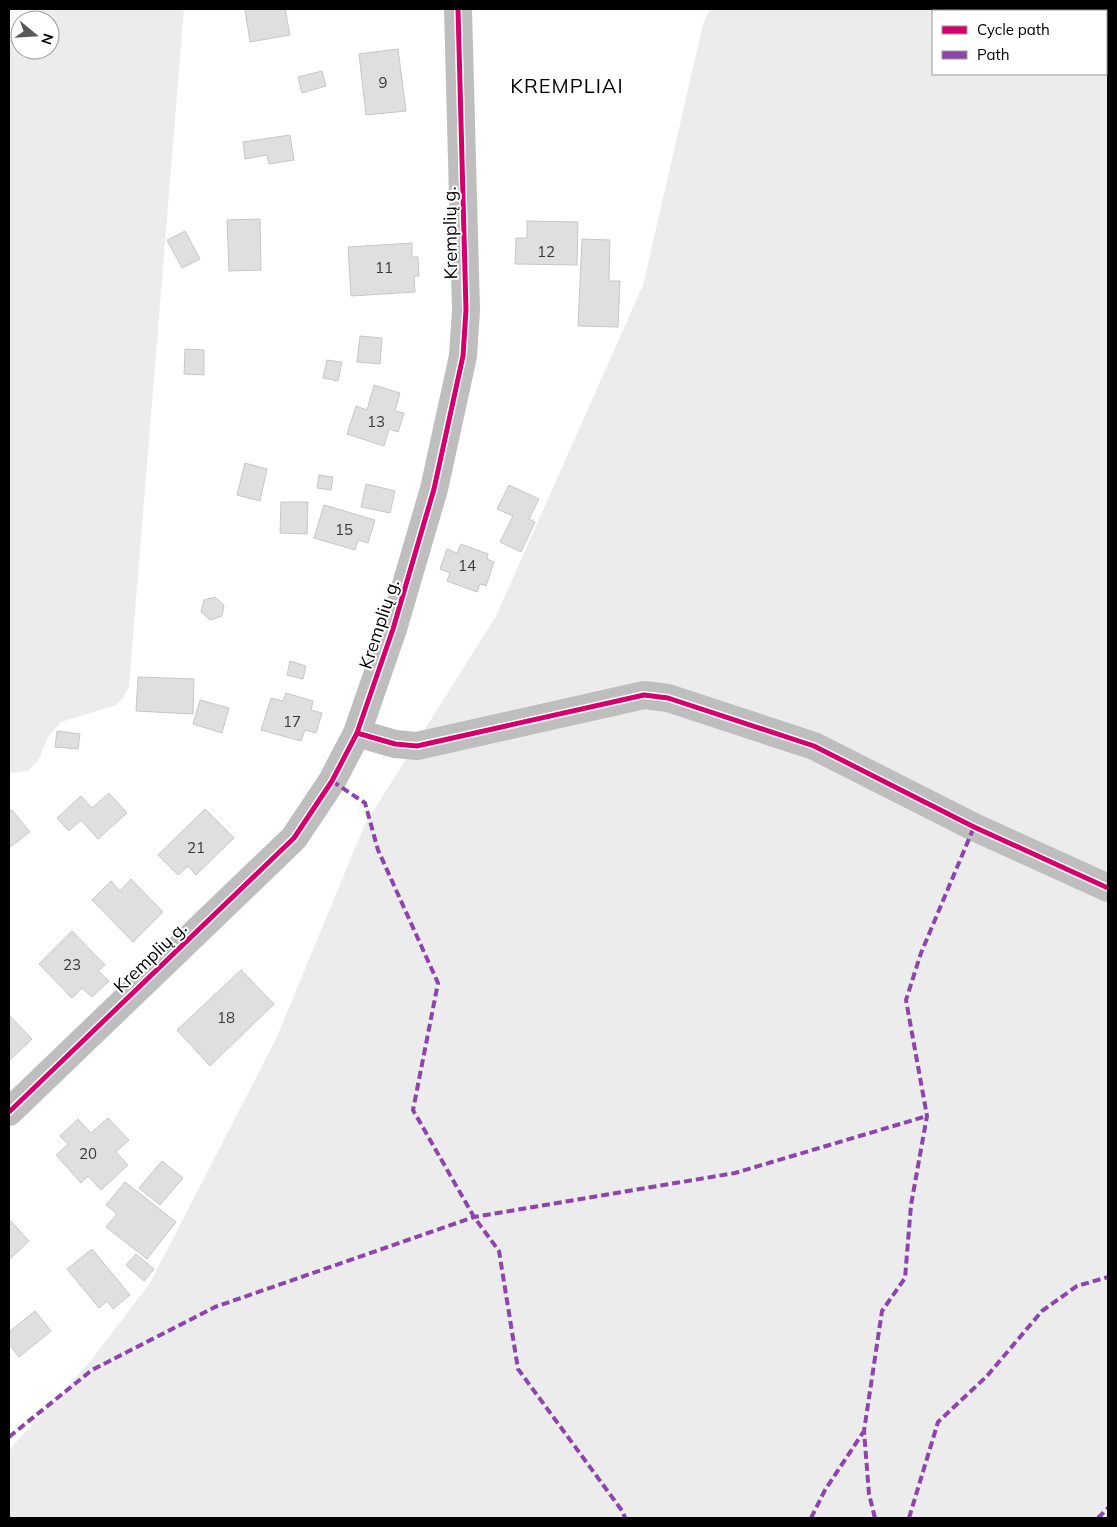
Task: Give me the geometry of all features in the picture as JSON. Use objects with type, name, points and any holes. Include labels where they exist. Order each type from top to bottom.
[{"type":"street","name":"Kremplių g.","points":[[9,1112],[294,838],[332,782],[357,733],[393,629],[434,489],[463,356],[466,310],[458,9]]},
{"type":"street","points":[[357,733],[395,744],[417,746],[644,696],[668,698],[814,746],[974,827],[1108,888]]},
{"type":"shaded area","points":[[184,9],[129,686],[124,697],[116,705],[61,722],[48,737],[38,761],[28,771],[9,773],[9,41],[10,60],[60,60],[60,10],[43,10]]},
{"type":"shaded area","points":[[710,9],[1108,9],[1108,1518],[9,1518],[9,1450],[89,1363],[150,1283],[276,1039],[365,824],[496,616],[643,285],[703,24]]},
{"type":"building","points":[[245,9],[285,9],[290,35],[250,42]]},
{"type":"building","points":[[398,49],[406,111],[366,115],[359,54]]},
{"type":"building","points":[[322,71],[326,86],[302,93],[298,77]]},
{"type":"building","points":[[290,135],[294,160],[269,164],[267,155],[245,159],[243,142]]},
{"type":"building","points":[[260,219],[261,270],[229,271],[227,220]]},
{"type":"building","points":[[527,221],[578,222],[577,265],[515,264],[516,238],[527,238]]},
{"type":"building","points":[[185,231],[200,259],[182,268],[167,240]]},
{"type":"building","points":[[582,239],[610,240],[609,281],[620,281],[618,327],[578,326]]},
{"type":"building","points":[[412,243],[412,257],[418,257],[419,276],[414,276],[415,292],[351,296],[348,247]]},
{"type":"building","points":[[360,336],[382,338],[380,364],[357,362]]},
{"type":"building","points":[[185,349],[204,350],[204,375],[184,374]]},
{"type":"building","points":[[327,360],[342,362],[338,381],[323,378]]},
{"type":"building","points":[[374,385],[400,393],[395,411],[404,413],[398,432],[389,429],[384,446],[347,434],[356,406],[367,410]]},
{"type":"building","points":[[245,463],[267,469],[260,501],[237,495]]},
{"type":"building","points":[[319,475],[333,477],[331,490],[317,488]]},
{"type":"building","points":[[366,484],[395,491],[390,513],[361,507]]},
{"type":"building","points":[[509,485],[539,499],[529,519],[535,522],[521,552],[500,542],[513,516],[497,509]]},
{"type":"building","points":[[281,502],[308,502],[307,534],[280,533]]},
{"type":"building","points":[[324,505],[375,520],[368,543],[358,540],[355,550],[314,538]]},
{"type":"building","points":[[461,544],[488,554],[487,559],[494,562],[486,586],[480,584],[477,592],[447,581],[450,573],[440,569],[447,549],[457,553]]},
{"type":"building","points":[[215,597],[224,605],[222,616],[210,620],[201,612],[204,600]]},
{"type":"building","points":[[290,661],[306,666],[303,679],[287,675]]},
{"type":"building","points":[[138,677],[194,679],[193,714],[136,711]]},
{"type":"building","points":[[286,693],[313,701],[311,710],[322,713],[316,733],[305,730],[301,741],[261,730],[271,698],[283,701]]},
{"type":"building","points":[[200,700],[229,708],[222,733],[193,724]]},
{"type":"building","points":[[57,731],[80,734],[78,749],[55,747]]},
{"type":"building","points":[[109,793],[127,813],[98,839],[81,820],[69,831],[57,818],[81,796],[92,808]]},
{"type":"building","points":[[205,809],[234,838],[196,875],[188,866],[178,875],[158,855]]},
{"type":"building","points":[[12,810],[30,832],[10,847],[9,812]]},
{"type":"building","points":[[131,879],[163,912],[133,942],[92,900],[111,881],[120,891]]},
{"type":"building","points":[[72,931],[105,965],[98,971],[109,981],[92,997],[82,988],[72,998],[39,964]]},
{"type":"building","points":[[241,970],[274,1004],[210,1066],[177,1030]]},
{"type":"building","points":[[9,1015],[32,1039],[9,1061]]},
{"type":"building","points":[[108,1118],[129,1140],[116,1152],[128,1165],[101,1190],[88,1176],[81,1183],[56,1155],[68,1144],[60,1136],[78,1119],[91,1133]]},
{"type":"building","points":[[162,1161],[183,1178],[160,1205],[139,1188]]},
{"type":"building","points":[[125,1182],[176,1222],[147,1259],[106,1227],[117,1214],[106,1205]]},
{"type":"building","points":[[9,1219],[29,1241],[9,1260]]},
{"type":"building","points":[[92,1249],[130,1295],[113,1309],[107,1301],[99,1308],[67,1269]]},
{"type":"building","points":[[136,1254],[154,1269],[144,1281],[126,1265]]},
{"type":"building","points":[[35,1311],[51,1331],[19,1357],[9,1344],[9,1332]]},
{"type":"marked path","points":[[332,781],[365,803],[378,850],[438,983],[413,1110],[474,1217],[499,1251],[518,1369],[623,1512],[625,1518]]},
{"type":"marked path","points":[[875,1518],[869,1494],[864,1431],[882,1311],[905,1278],[911,1205],[927,1116],[906,1000],[921,953],[974,827]]},
{"type":"marked path","points":[[9,1437],[92,1370],[215,1307],[474,1217],[735,1173],[927,1116]]},
{"type":"marked path","points":[[909,1518],[938,1422],[987,1376],[1042,1311],[1077,1286],[1108,1277]]},
{"type":"marked path","points":[[811,1518],[825,1490],[864,1431]]},
{"type":"marked path","points":[[1098,1518],[1108,1508]]},
{"type":"cycle path","points":[[9,1112],[294,838],[332,781],[357,733],[393,629],[434,489],[463,356],[466,310],[458,9]]},
{"type":"cycle path","points":[[357,733],[395,744],[417,746],[644,695],[668,698],[814,746],[974,827],[1108,888]]},
{"type":"district","name":"KREMPLIAI","points":[[567,85]]}]
